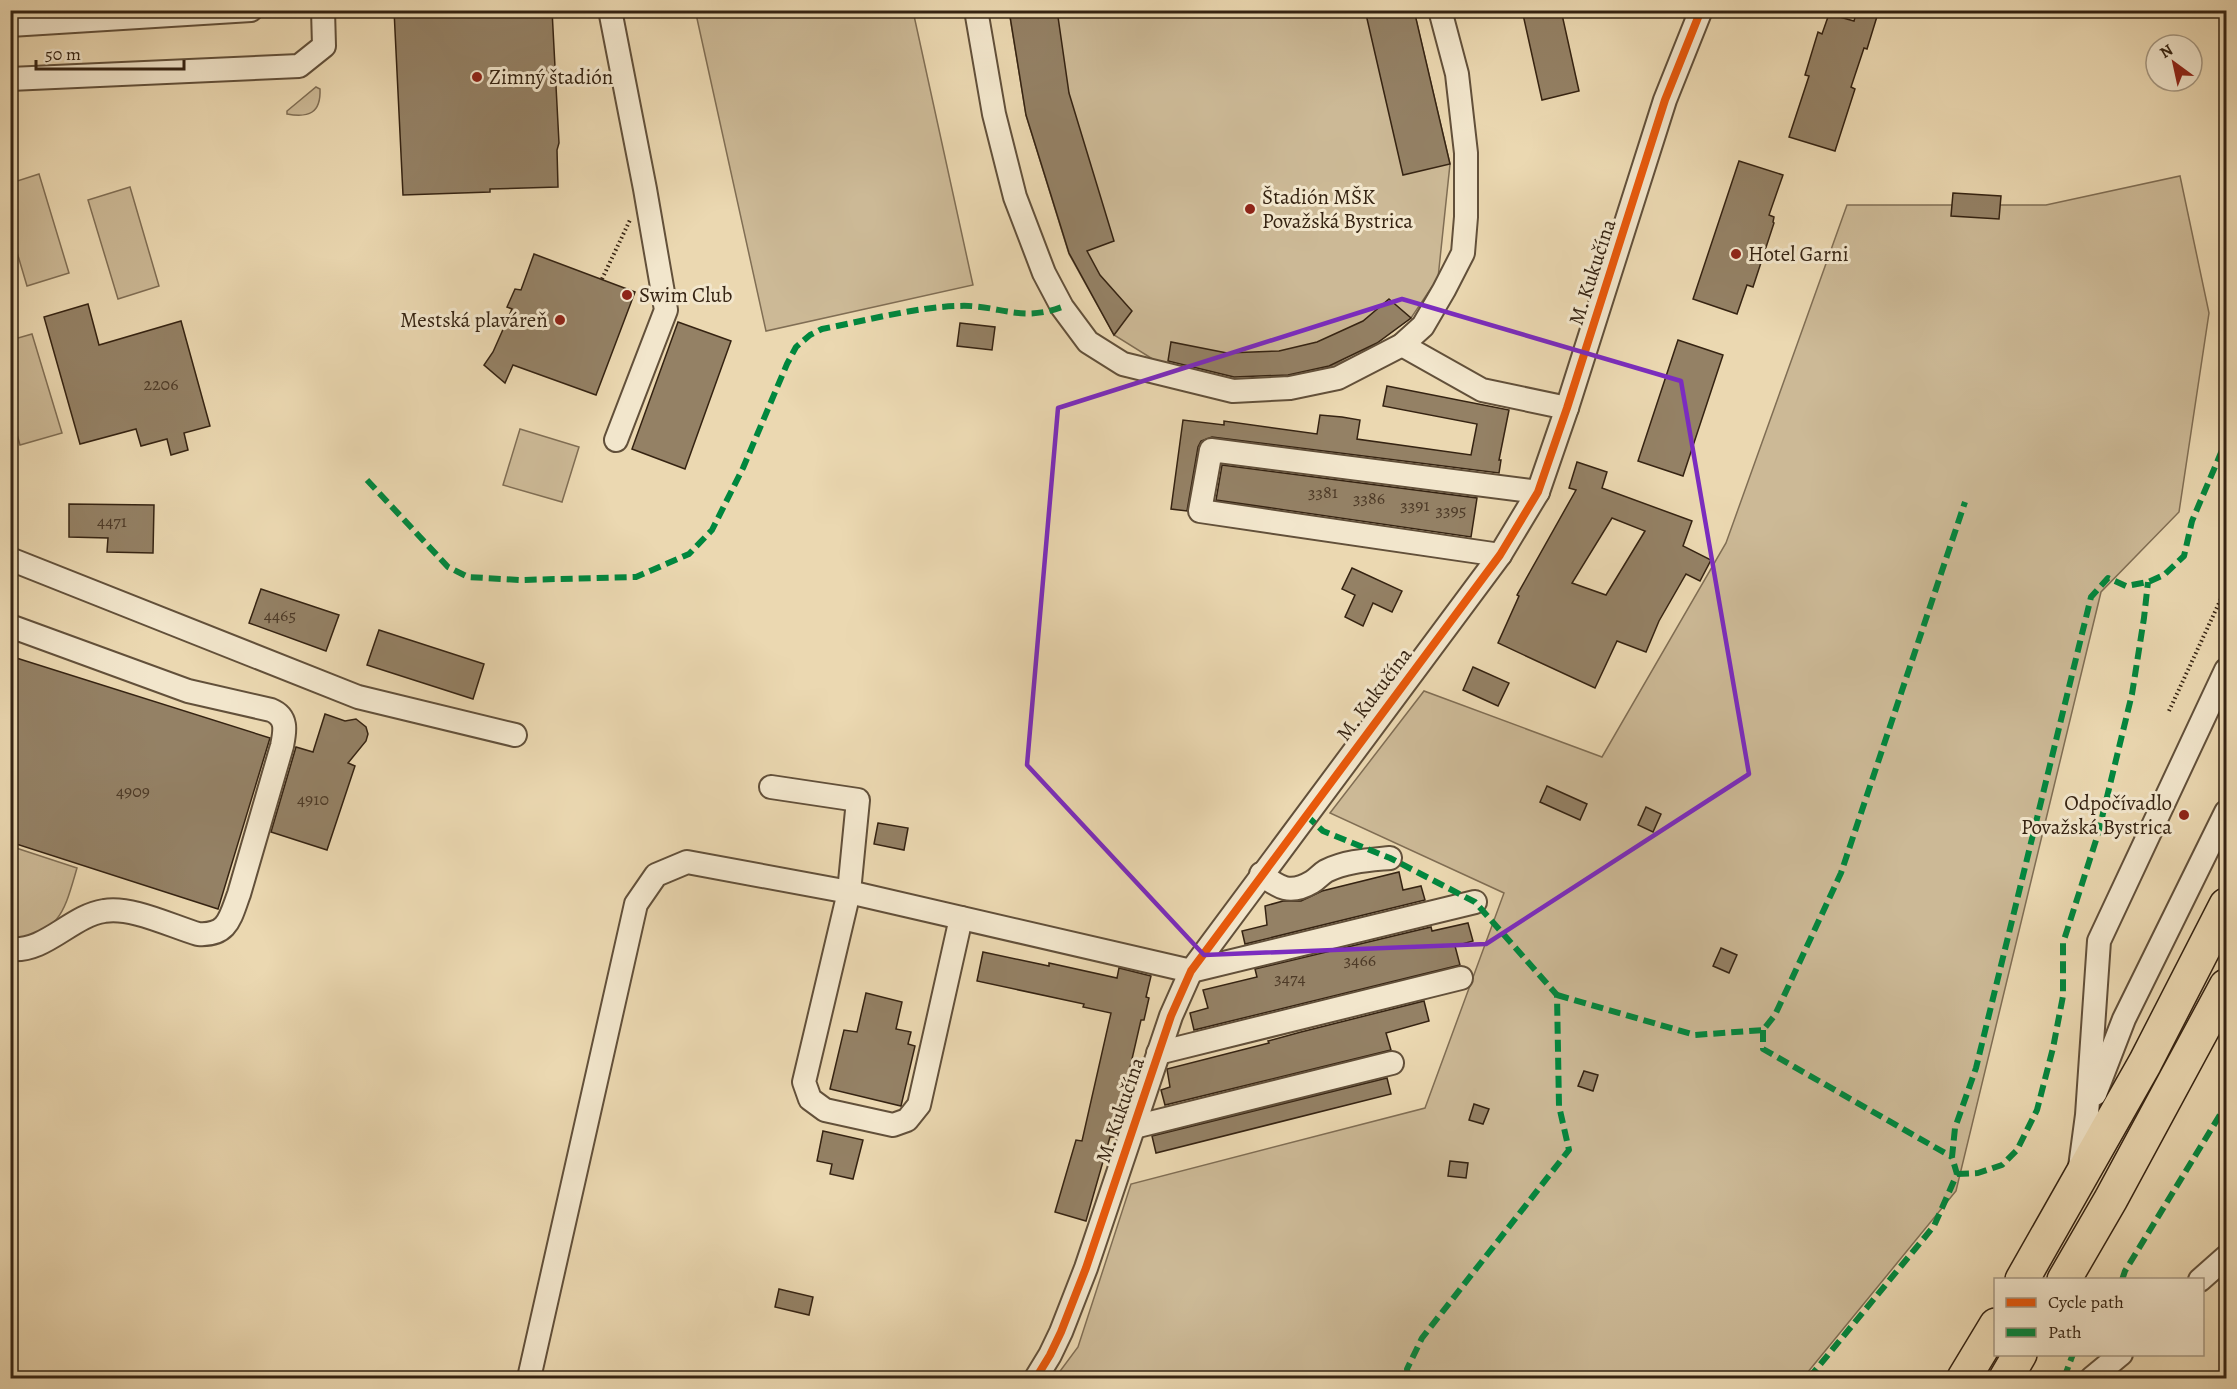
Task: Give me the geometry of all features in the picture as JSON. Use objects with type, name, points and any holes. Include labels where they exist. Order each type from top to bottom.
[{"type":"highway","points":[[2023,1278],[2145,1063],[2226,905]]},
{"type":"highway","points":[[2065,1278],[2117,1189],[2226,986]]},
{"type":"highway","points":[[1964,1378],[1994,1326]]},
{"type":"highway","points":[[2006,1378],[2019,1356]]},
{"type":"street","points":[[10,25],[250,10]]},
{"type":"street","points":[[10,79],[299,66],[324,46],[323,10]]},
{"type":"street","points":[[610,10],[666,310],[616,440]]},
{"type":"street","points":[[976,10],[994,114],[1015,197],[1044,273],[1062,307],[1088,342],[1123,364],[1233,391],[1290,388],[1338,378],[1402,345],[1423,326],[1463,253],[1466,217],[1466,153],[1457,74],[1440,10]]},
{"type":"street","name":"M. Kukučína","points":[[1036,1378],[1061,1332],[1086,1268],[1158,1053],[1181,990],[1191,971],[1500,555],[1538,492],[1693,13]]},
{"type":"street","points":[[1402,345],[1482,390],[1567,408]]},
{"type":"street","points":[[1500,555],[1200,511],[1211,450],[1538,492]]},
{"type":"street","points":[[10,559],[358,697],[515,735]]},
{"type":"street","points":[[10,626],[188,691],[271,710],[280,716],[285,726],[282,746],[239,894],[231,918],[222,929],[209,935],[198,934],[122,911],[103,911],[79,920],[31,946],[10,949]]},
{"type":"street","points":[[2079,1181],[2087,1115],[2100,941],[2226,670]]},
{"type":"street","points":[[771,787],[858,800],[849,892],[804,1082],[810,1099],[825,1110],[894,1125],[907,1120],[919,1105],[961,918]]},
{"type":"street","points":[[2087,1115],[2124,1019],[2226,812]]},
{"type":"street","points":[[1262,874],[1279,888],[1293,889],[1311,883],[1326,871],[1358,861],[1390,858]]},
{"type":"street","points":[[529,1378],[636,904],[656,875],[687,862],[849,892],[1191,971],[1475,903]]},
{"type":"street","points":[[1158,1053],[1461,978]]},
{"type":"street","points":[[1134,1127],[1392,1063]]},
{"type":"street","points":[[2202,1278],[2226,1257]]},
{"type":"street","points":[[2092,1378],[2119,1356]]},
{"type":"path","points":[[602,279],[645,189]]},
{"type":"path","points":[[2169,711],[2226,588]]},
{"type":"highlighted area","points":[[1402,299],[1681,381],[1749,774],[1486,944],[1204,955],[1027,765],[1058,408]]},
{"type":"shaded area","points":[[710,11],[913,11],[973,285],[766,331],[696,14]]},
{"type":"shaded area","name":"Štadión MŠK Považská Bystrica","points":[[1009,11],[1414,11],[1450,164],[1438,278],[1411,318],[1352,358],[1314,372],[1256,382],[1201,377],[1167,368],[1114,335],[1069,254],[1026,115]]},
{"type":"shaded area","points":[[316,87],[320,89],[320,97],[316,109],[302,115],[287,114],[287,111]]},
{"type":"shaded area","points":[[39,174],[69,273],[27,286],[11,232],[11,183]]},
{"type":"shaded area","points":[[2180,176],[2209,313],[2179,512],[2101,592],[1956,1191],[1803,1378],[1055,1378],[1078,1347],[1131,1184],[1425,1108],[1504,893],[1330,813],[1424,691],[1602,757],[1726,543],[1847,205],[2046,205]]},
{"type":"shaded area","points":[[130,187],[159,286],[118,299],[88,200]]},
{"type":"shaded area","points":[[32,334],[62,433],[20,445],[11,413],[11,340]]},
{"type":"shaded area","points":[[520,429],[579,447],[562,502],[503,485]]},
{"type":"shaded area","points":[[10,846],[77,868],[64,908],[58,918],[41,932],[11,940]]},
{"type":"building","name":"Zimný štadión","points":[[394,10],[552,10],[559,143],[557,150],[558,187],[403,195]]},
{"type":"building","points":[[1009,10],[1057,10],[1069,93],[1114,241],[1087,251],[1100,275],[1132,311],[1114,335],[1069,253],[1026,115]]},
{"type":"building","points":[[1365,10],[1414,10],[1450,164],[1403,175]]},
{"type":"building","points":[[1522,10],[1561,10],[1579,91],[1542,100]]},
{"type":"building","points":[[1857,10],[1879,10],[1867,49],[1864,48],[1851,87],[1855,89],[1835,151],[1789,137],[1809,76],[1805,75],[1818,32],[1822,34],[1829,14],[1854,21]]},
{"type":"building","name":"Hotel Garni","points":[[1739,161],[1783,175],[1769,215],[1774,217],[1774,223],[1753,287],[1747,285],[1737,314],[1693,299]]},
{"type":"building","points":[[1953,193],[2001,196],[1999,219],[1951,216]]},
{"type":"building","points":[[534,254],[635,292],[596,395],[513,365],[505,383],[484,365],[493,352],[512,309],[507,307],[515,289],[521,290]]},
{"type":"building","points":[[1389,299],[1411,318],[1377,343],[1329,366],[1288,375],[1234,377],[1168,361],[1171,342],[1227,353],[1279,351],[1317,342],[1363,321]]},
{"type":"building","points":[[88,304],[99,345],[181,321],[210,426],[184,433],[188,450],[171,455],[167,439],[141,446],[136,429],[80,444],[44,317]]},
{"type":"building","points":[[678,322],[731,341],[685,469],[632,449]]},
{"type":"building","points":[[960,323],[995,327],[992,350],[957,346]]},
{"type":"building","points":[[1678,340],[1723,355],[1683,476],[1638,461]]},
{"type":"building","points":[[1387,386],[1509,410],[1499,460],[1501,460],[1499,473],[1212,437],[1201,441],[1198,447],[1187,511],[1171,509],[1183,420],[1224,425],[1224,421],[1317,434],[1320,415],[1342,417],[1360,420],[1357,439],[1471,455],[1477,424],[1383,406]]},
{"type":"building","points":[[1577,462],[1607,472],[1602,488],[1692,521],[1683,546],[1711,560],[1700,581],[1686,574],[1659,621],[1646,652],[1617,641],[1595,688],[1498,643],[1519,596],[1517,595],[1576,490],[1569,488]],"holes":[[[1612,518],[1645,531],[1606,595],[1572,583]]]},
{"type":"building","points":[[1222,465],[1477,498],[1471,537],[1216,500]]},
{"type":"building","points":[[69,504],[154,505],[153,553],[107,552],[108,538],[69,537]]},
{"type":"building","points":[[1352,568],[1402,591],[1392,612],[1373,603],[1363,626],[1345,617],[1355,595],[1342,589]]},
{"type":"building","points":[[261,589],[339,615],[326,651],[249,623]]},
{"type":"building","points":[[379,630],[484,664],[473,699],[367,665]]},
{"type":"building","points":[[10,656],[270,738],[218,909],[10,842]]},
{"type":"building","points":[[1473,667],[1509,683],[1498,706],[1463,690]]},
{"type":"building","points":[[325,714],[345,721],[356,719],[366,727],[368,734],[366,741],[348,763],[355,766],[327,850],[271,832],[296,747],[313,752]]},
{"type":"building","points":[[1547,786],[1587,804],[1580,820],[1540,802]]},
{"type":"building","points":[[1646,807],[1661,814],[1653,832],[1638,825]]},
{"type":"building","points":[[878,823],[908,828],[904,850],[874,844]]},
{"type":"building","points":[[1399,872],[1403,890],[1421,886],[1425,900],[1245,944],[1242,931],[1267,925],[1265,906],[1283,901],[1301,901],[1322,891]]},
{"type":"building","points":[[1468,923],[1473,941],[1455,946],[1460,965],[1194,1030],[1190,1013],[1208,1008],[1203,990],[1257,977],[1255,969],[1431,927],[1432,931]]},
{"type":"building","points":[[1721,948],[1737,955],[1729,973],[1713,966]]},
{"type":"building","points":[[983,952],[1117,978],[1119,968],[1151,976],[1144,1020],[1141,1020],[1114,1137],[1110,1137],[1086,1221],[1055,1212],[1076,1140],[1082,1141],[1111,1013],[1083,1007],[1084,1004],[977,981]]},
{"type":"building","points":[[866,993],[902,1002],[896,1029],[911,1032],[908,1044],[915,1046],[901,1106],[830,1089],[844,1030],[857,1032]]},
{"type":"building","points":[[1424,1001],[1429,1021],[1386,1033],[1391,1050],[1165,1105],[1161,1090],[1170,1087],[1167,1069]]},
{"type":"building","points":[[1584,1071],[1598,1075],[1593,1091],[1578,1086]]},
{"type":"building","points":[[1387,1078],[1391,1094],[1156,1153],[1152,1136]]},
{"type":"building","points":[[1474,1104],[1489,1109],[1483,1124],[1469,1120]]},
{"type":"building","points":[[823,1131],[863,1140],[853,1179],[830,1174],[832,1164],[817,1161]]},
{"type":"building","points":[[1450,1161],[1468,1163],[1466,1178],[1448,1176]]},
{"type":"building","points":[[779,1289],[813,1297],[809,1315],[775,1307]]},
{"type":"marked path","points":[[367,480],[448,567],[468,577],[520,580],[636,577],[689,554],[712,530],[743,468],[787,364],[796,347],[810,335],[822,329],[942,307],[972,306],[1021,313],[1062,307]]},
{"type":"marked path","points":[[1809,1378],[1934,1226],[1957,1174],[1952,1157],[1955,1128],[1976,1068],[2091,597],[2108,578],[2126,586],[2148,582],[2164,575],[2184,556],[2192,521],[2226,441]]},
{"type":"marked path","points":[[1557,995],[1695,1035],[1763,1030],[1775,1015],[1841,873],[1965,502]]},
{"type":"marked path","points":[[1957,1174],[1978,1173],[2002,1165],[2017,1150],[2037,1110],[2053,1048],[2063,996],[2063,943],[2098,834],[2132,694],[2148,582]]},
{"type":"marked path","points":[[1306,815],[1323,831],[1390,858],[1475,902],[1557,995],[1559,1106],[1569,1150],[1422,1338],[1407,1369],[1408,1378]]},
{"type":"marked path","points":[[1763,1030],[1763,1049],[1952,1157]]},
{"type":"marked path","points":[[2123,1278],[2226,1105]]},
{"type":"marked path","points":[[2064,1378],[2072,1356]]},
{"type":"cycle path","points":[[1036,1378],[1061,1332],[1086,1268],[1171,1016],[1191,971],[1500,555],[1538,492],[1665,100],[1701,10]]},
{"type":"place","name":"Zimný štadión","points":[[477,77]]},
{"type":"place","name":"Štadión MŠK Považská Bystrica","points":[[1250,209]]},
{"type":"place","name":"Hotel Garni","points":[[1736,254]]},
{"type":"place","name":"Swim Club","points":[[627,295]]},
{"type":"place","name":"Mestská plaváreň","points":[[560,320]]},
{"type":"place","name":"Odpočívadlo Považská Bystrica","points":[[2184,815]]}]
